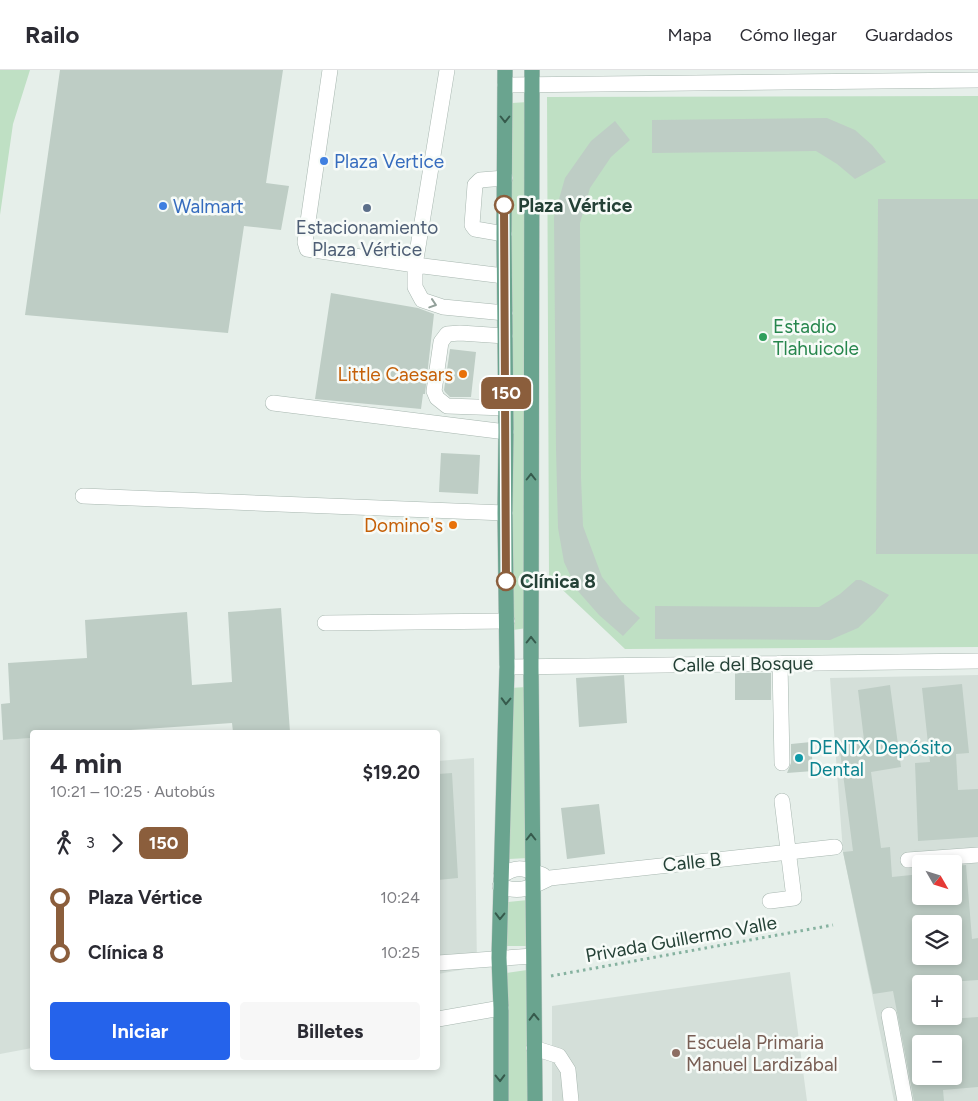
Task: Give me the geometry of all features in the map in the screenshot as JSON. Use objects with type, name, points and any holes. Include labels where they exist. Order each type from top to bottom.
[{"type":"main road","points":[[501,1101],[500,881],[507,667],[504,276],[505,70]]},
{"type":"main road","points":[[532,77],[531,667],[535,1101]]},
{"type":"street","points":[[330,70],[304,242],[307,249],[504,276]]},
{"type":"street","points":[[447,70],[415,265],[415,287],[422,300],[442,307],[505,314]]},
{"type":"street","points":[[505,85],[532,77],[978,80]]},
{"type":"street","points":[[504,234],[475,229],[472,225],[475,185],[480,180],[505,178]]},
{"type":"street","points":[[505,336],[447,334],[441,342],[434,391],[437,398],[447,406],[506,408]]},
{"type":"street","points":[[273,403],[506,432]]},
{"type":"street","points":[[83,496],[505,513]]},
{"type":"street","points":[[325,624],[507,620]]},
{"type":"street","name":"Calle del Bosque","points":[[507,667],[978,662]]},
{"type":"street","points":[[780,663],[782,763]]},
{"type":"street","points":[[770,901],[794,898],[782,801]]},
{"type":"street","name":"Calle B","points":[[550,878],[525,868],[515,869],[500,881],[517,890],[533,887],[550,878],[835,847]]},
{"type":"street","points":[[908,860],[978,855]]},
{"type":"street","points":[[440,963],[533,956]]},
{"type":"street","points":[[440,1019],[501,1008]]},
{"type":"street","points":[[889,1015],[906,1101]]},
{"type":"street","points":[[534,1048],[559,1056],[568,1070],[571,1101]]},
{"type":"path","name":"Privada Guillermo Valle","points":[[534,979],[833,926]]},
{"type":"shaded area","points":[[978,675],[978,1101],[894,1101],[843,852],[830,678]]},
{"type":"shaded area","points":[[30,738],[30,1048],[0,1054],[0,740]]},
{"type":"shaded area","points":[[474,758],[477,967],[440,974],[440,761]]},
{"type":"shaded area","name":"Escuela Primaria Manuel Lardizábal","points":[[790,972],[807,1101],[552,1101],[552,1006]]},
{"type":"green space","points":[[0,70],[30,70],[13,124],[0,215]]},
{"type":"green space","name":"Estadio Tlahuicole","points":[[978,96],[978,647],[625,649],[549,577],[547,97]]},
{"type":"green space","points":[[528,102],[527,628],[513,630],[511,435],[512,103]]},
{"type":"green space","points":[[526,687],[528,858],[509,859],[510,688]]},
{"type":"green space","points":[[528,900],[528,946],[507,946],[507,902]]},
{"type":"green space","points":[[527,970],[527,1101],[505,1101],[506,973]]},
{"type":"building","name":"Walmart","points":[[60,70],[283,70],[266,183],[289,186],[281,230],[244,226],[228,333],[25,315]]},
{"type":"building","points":[[827,118],[855,130],[872,145],[886,162],[855,179],[837,164],[816,151],[652,153],[652,120]]},
{"type":"building","points":[[615,121],[630,140],[611,157],[590,188],[580,223],[581,478],[583,526],[602,577],[622,602],[640,618],[623,636],[599,615],[577,590],[564,562],[558,528],[556,449],[554,217],[565,178],[591,141]]},
{"type":"building","points":[[878,199],[978,199],[978,554],[876,554]]},
{"type":"building","points":[[331,293],[418,308],[434,314],[425,394],[423,394],[421,409],[315,399]]},
{"type":"building","name":"Little Caesars","points":[[450,349],[476,352],[471,397],[450,397],[444,390]]},
{"type":"building","points":[[441,453],[480,455],[478,494],[439,492]]},
{"type":"building","points":[[856,580],[861,580],[889,595],[858,628],[830,640],[655,639],[655,606],[819,607],[840,594]]},
{"type":"building","points":[[281,608],[290,730],[233,730],[232,723],[131,730],[30,730],[30,738],[3,740],[1,704],[10,703],[8,663],[87,658],[85,620],[187,612],[192,685],[232,682],[228,612]]},
{"type":"building","points":[[735,673],[771,673],[771,700],[735,700]]},
{"type":"building","points":[[624,675],[627,723],[579,727],[576,678]]},
{"type":"building","points":[[962,684],[969,753],[956,754],[958,790],[978,789],[978,837],[918,841],[915,763],[930,762],[922,688]]},
{"type":"building","points":[[890,685],[901,767],[871,772],[881,848],[890,847],[892,877],[912,875],[912,905],[962,905],[962,865],[966,865],[972,939],[978,938],[978,980],[962,981],[962,975],[912,975],[912,1025],[962,1025],[962,1018],[978,1017],[978,1087],[943,1090],[944,1101],[914,1101],[893,991],[873,994],[843,852],[853,851],[839,743],[864,740],[858,690]]},
{"type":"building","name":"DENTX Depósito Dental","points":[[811,742],[813,771],[787,773],[791,763],[791,744]]},
{"type":"building","points":[[452,773],[458,878],[440,880],[440,774]]},
{"type":"building","points":[[599,804],[605,854],[567,859],[561,808]]},
{"type":"bus line","name":"150","points":[[504,205],[506,581]]},
{"type":"place","name":"Plaza Vertice","points":[[324,161]]},
{"type":"place","name":"Plaza Vértice","points":[[504,205]]},
{"type":"place","name":"Walmart","points":[[163,206]]},
{"type":"place","name":"Estacionamiento Plaza Vértice","points":[[367,208]]},
{"type":"place","name":"Estadio Tlahuicole","points":[[763,337]]},
{"type":"place","name":"Little Caesars","points":[[463,374]]},
{"type":"place","name":"Domino's","points":[[453,525]]},
{"type":"place","name":"Clínica 8","points":[[506,581]]},
{"type":"place","name":"DENTX Depósito Dental","points":[[799,758]]},
{"type":"place","name":"Escuela Primaria Manuel Lardizábal","points":[[676,1053]]}]
